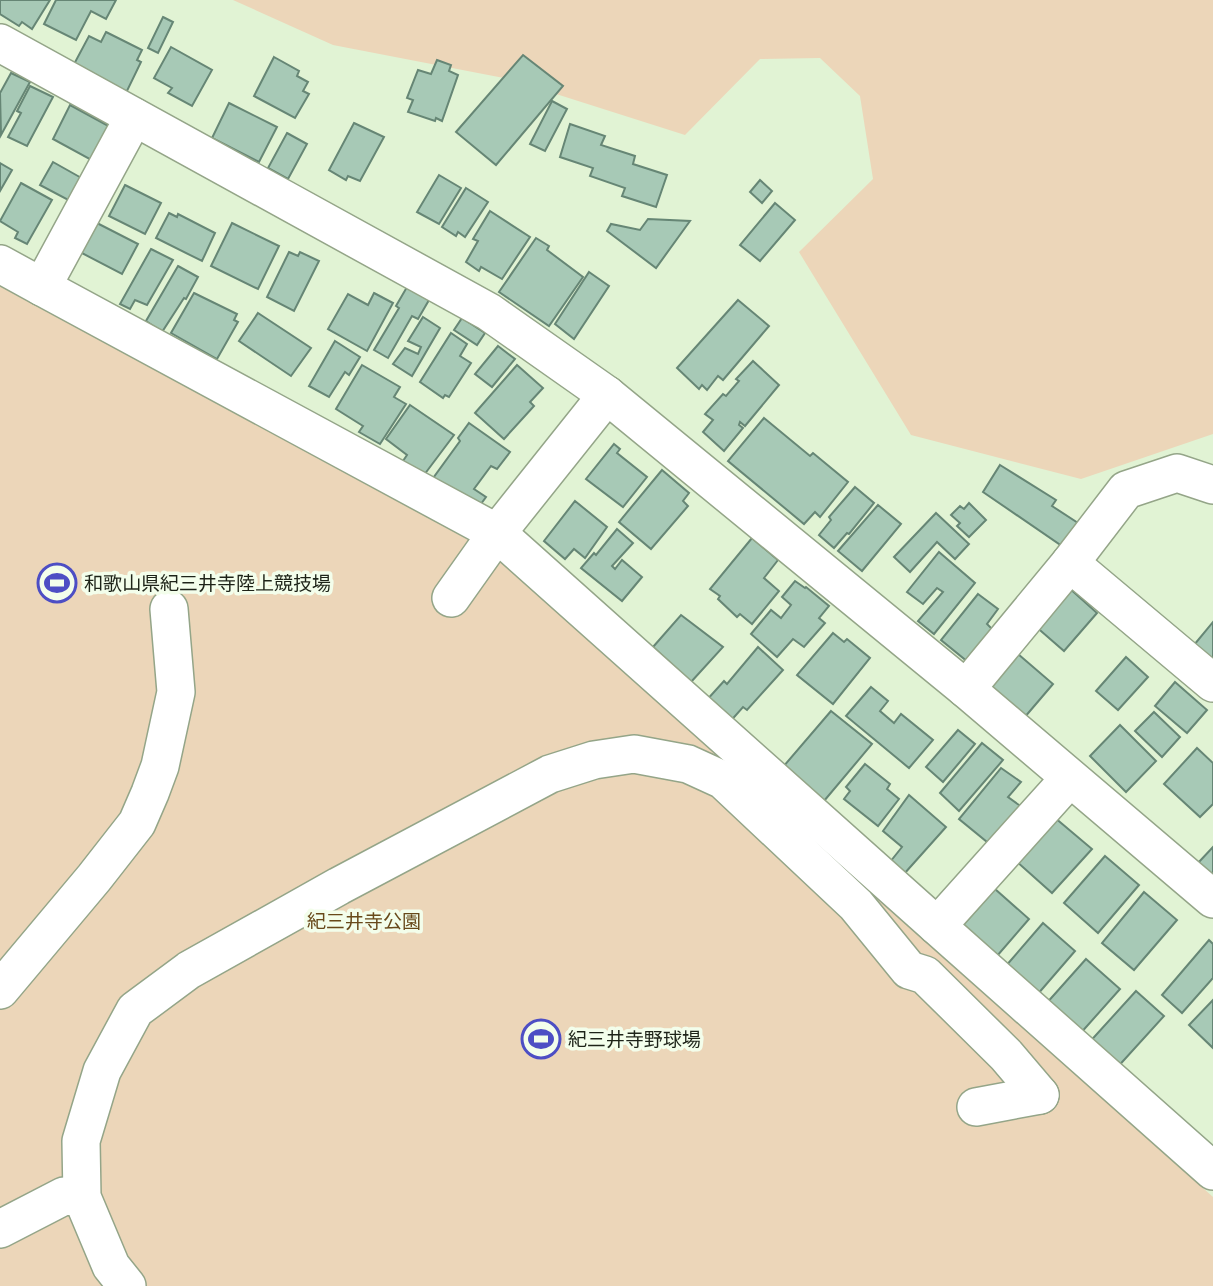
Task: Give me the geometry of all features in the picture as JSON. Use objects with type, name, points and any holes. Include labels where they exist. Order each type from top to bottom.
[{"type":"street","points":[[0,43],[489,312],[607,395],[966,689],[1213,899]]},
{"type":"street","points":[[42,287],[134,117]]},
{"type":"street","points":[[0,264],[498,533],[1213,1171]]},
{"type":"street","points":[[451,598],[498,533],[607,395]]},
{"type":"street","points":[[966,689],[1126,490],[1177,473],[1213,485]]},
{"type":"street","points":[[1070,563],[1213,683]]},
{"type":"street","points":[[0,990],[94,878],[136,823],[150,793],[160,766],[176,692],[169,609]]},
{"type":"street","points":[[127,1286],[111,1266],[82,1196],[81,1141],[102,1071],[135,1010],[189,970],[339,886],[551,774],[594,760],[634,754],[688,764],[723,780],[856,905],[909,970],[925,975],[1006,1055],[1040,1095],[976,1107]]},
{"type":"street","points":[[937,926],[1069,779]]},
{"type":"street","points":[[0,1229],[64,1196],[82,1196]]},
{"type":"green space","points":[[233,0],[1213,0],[1213,434],[1081,479],[911,435],[799,252],[873,179],[860,96],[820,58],[760,59],[685,135],[509,79],[333,45]]},
{"type":"green space","name":"紀三井寺公園","points":[[0,279],[449,521],[514,565],[1213,1197],[1213,1286],[0,1286]]},
{"type":"building","points":[[0,0],[50,0],[32,29],[22,22],[19,26],[0,14]]},
{"type":"building","points":[[56,0],[116,0],[106,19],[91,11],[76,40],[44,24]]},
{"type":"building","points":[[163,17],[173,22],[158,53],[148,48]]},
{"type":"building","points":[[106,32],[142,50],[137,60],[141,62],[126,93],[73,66],[89,36],[101,42]]},
{"type":"building","points":[[171,47],[212,70],[192,106],[168,93],[172,88],[154,78]]},
{"type":"building","points":[[523,55],[563,86],[496,165],[456,132]]},
{"type":"building","points":[[274,57],[299,71],[297,76],[308,82],[303,91],[309,94],[295,118],[254,96]]},
{"type":"building","points":[[437,60],[451,65],[449,71],[458,75],[442,121],[408,112],[413,100],[407,98],[418,70],[431,74]]},
{"type":"building","points":[[11,73],[30,82],[1,135],[0,93]]},
{"type":"building","points":[[30,86],[53,97],[27,146],[8,137],[21,113],[17,111]]},
{"type":"building","points":[[552,101],[567,109],[545,151],[530,144]]},
{"type":"building","points":[[229,103],[277,127],[259,162],[212,138]]},
{"type":"building","points":[[70,105],[114,129],[95,162],[53,139]]},
{"type":"building","points":[[354,123],[384,137],[360,181],[348,176],[346,180],[329,170]]},
{"type":"building","points":[[570,124],[605,136],[601,145],[635,156],[633,164],[667,175],[656,207],[622,196],[625,188],[590,176],[593,168],[560,157]]},
{"type":"building","points":[[287,133],[307,144],[288,179],[268,168]]},
{"type":"building","points":[[53,162],[85,180],[72,202],[40,185]]},
{"type":"building","points":[[0,163],[12,170],[0,191]]},
{"type":"building","points":[[439,175],[461,188],[439,224],[417,212]]},
{"type":"building","points":[[760,180],[772,191],[762,203],[750,192]]},
{"type":"building","points":[[21,183],[52,200],[27,244],[15,238],[18,232],[0,221]]},
{"type":"building","points":[[125,185],[161,203],[145,234],[109,216]]},
{"type":"building","points":[[466,188],[488,202],[465,237],[458,232],[456,236],[442,227]]},
{"type":"building","points":[[775,203],[795,220],[760,261],[740,245]]},
{"type":"building","points":[[490,211],[530,237],[502,279],[481,267],[479,271],[466,262],[478,241],[473,239]]},
{"type":"building","points":[[169,213],[177,217],[178,214],[215,233],[202,261],[156,238]]},
{"type":"building","points":[[648,219],[690,221],[656,268],[607,231],[611,224],[640,230]]},
{"type":"building","points":[[93,221],[138,244],[122,274],[78,251]]},
{"type":"building","points":[[232,223],[279,246],[258,289],[211,266]]},
{"type":"building","points":[[536,238],[549,246],[547,250],[583,277],[549,326],[499,292]]},
{"type":"building","points":[[151,249],[173,260],[147,305],[135,300],[130,309],[120,304]]},
{"type":"building","points":[[289,252],[298,256],[300,252],[319,261],[294,311],[267,297]]},
{"type":"building","points":[[178,266],[198,277],[162,332],[146,321]]},
{"type":"building","points":[[589,272],[609,286],[574,339],[555,324]]},
{"type":"building","points":[[407,287],[429,300],[418,319],[412,316],[388,358],[374,350],[399,308],[396,306]]},
{"type":"building","points":[[194,293],[237,314],[234,320],[238,322],[217,359],[171,333]]},
{"type":"building","points":[[374,293],[393,303],[367,351],[328,329],[348,294],[368,305]]},
{"type":"building","points":[[738,300],[769,326],[723,380],[718,376],[707,390],[702,385],[699,389],[677,368]]},
{"type":"building","points":[[258,313],[311,348],[291,376],[239,341]]},
{"type":"building","points":[[423,317],[440,328],[412,376],[393,364],[405,348],[418,354],[421,347],[408,341]]},
{"type":"building","points":[[462,318],[485,333],[477,345],[454,330]]},
{"type":"building","points":[[451,333],[467,344],[460,356],[471,363],[449,397],[445,395],[443,398],[420,382]]},
{"type":"building","points":[[335,341],[360,357],[349,375],[345,372],[329,397],[309,386]]},
{"type":"building","points":[[498,346],[515,359],[492,387],[475,374]]},
{"type":"building","points":[[753,361],[779,385],[745,426],[740,422],[739,425],[743,428],[724,451],[703,432],[713,420],[705,414],[723,394],[726,396],[739,381],[736,379]]},
{"type":"building","points":[[362,365],[400,387],[394,397],[406,404],[380,444],[359,432],[363,426],[336,409]]},
{"type":"building","points":[[517,365],[543,388],[530,402],[534,406],[504,439],[475,413]]},
{"type":"building","points":[[410,405],[454,435],[424,475],[403,461],[407,455],[386,439]]},
{"type":"building","points":[[764,418],[810,456],[813,453],[848,482],[820,517],[815,512],[804,524],[728,461]]},
{"type":"building","points":[[469,423],[510,452],[497,469],[491,466],[474,489],[486,497],[478,508],[431,481],[460,441],[458,438]]},
{"type":"building","points":[[614,444],[620,449],[617,453],[647,477],[623,507],[586,479]]},
{"type":"building","points":[[1000,465],[1056,500],[1052,506],[1078,523],[1062,546],[983,492]]},
{"type":"building","points":[[662,470],[689,493],[683,501],[688,506],[651,549],[619,522]]},
{"type":"building","points":[[855,487],[874,503],[834,548],[819,535],[831,520],[829,517]]},
{"type":"building","points":[[575,501],[607,527],[585,558],[574,549],[565,559],[544,541]]},
{"type":"building","points":[[969,503],[986,520],[969,537],[957,526],[960,523],[951,515],[960,506],[964,509]]},
{"type":"building","points":[[878,505],[901,524],[862,571],[838,551]]},
{"type":"building","points":[[936,513],[969,544],[955,559],[937,542],[910,572],[894,557]]},
{"type":"building","points":[[617,529],[633,543],[612,566],[615,569],[622,560],[642,577],[622,601],[581,568],[594,553],[596,555]]},
{"type":"building","points":[[752,538],[778,560],[764,578],[779,591],[752,624],[740,614],[737,617],[718,599],[720,596],[710,589]]},
{"type":"building","points":[[939,552],[975,583],[934,634],[918,621],[943,592],[937,588],[923,604],[907,592]]},
{"type":"building","points":[[795,581],[829,606],[819,618],[825,623],[804,647],[793,639],[777,657],[751,634],[771,610],[781,618],[791,605],[782,597]]},
{"type":"building","points":[[1068,587],[1097,613],[1064,651],[1034,625]]},
{"type":"building","points":[[978,594],[998,609],[987,624],[994,631],[968,662],[941,640]]},
{"type":"building","points":[[681,615],[723,647],[691,682],[653,647]]},
{"type":"building","points":[[1213,622],[1213,662],[1194,645]]},
{"type":"building","points":[[833,633],[844,642],[847,639],[870,658],[833,704],[797,675]]},
{"type":"building","points":[[758,647],[783,670],[747,710],[743,707],[728,724],[705,702],[724,681],[727,684]]},
{"type":"building","points":[[1018,654],[1053,684],[1024,718],[989,689]]},
{"type":"building","points":[[1126,657],[1148,677],[1118,710],[1096,691]]},
{"type":"building","points":[[1175,682],[1207,710],[1187,733],[1155,706]]},
{"type":"building","points":[[871,687],[888,701],[880,711],[894,723],[901,714],[933,740],[909,768],[846,716]]},
{"type":"building","points":[[831,711],[872,744],[824,801],[783,767]]},
{"type":"building","points":[[1154,712],[1180,737],[1162,757],[1135,731]]},
{"type":"building","points":[[1120,725],[1156,761],[1126,792],[1090,756]]},
{"type":"building","points":[[958,730],[975,744],[943,782],[926,767]]},
{"type":"building","points":[[982,743],[1003,760],[959,811],[940,793]]},
{"type":"building","points":[[1197,748],[1213,763],[1213,804],[1200,817],[1164,784]]},
{"type":"building","points":[[865,764],[890,784],[887,789],[899,799],[878,826],[844,799],[850,791],[846,787]]},
{"type":"building","points":[[1001,768],[1021,782],[1008,797],[1023,808],[992,846],[959,819]]},
{"type":"building","points":[[909,795],[946,827],[904,874],[890,862],[902,847],[883,831]]},
{"type":"building","points":[[1054,817],[1092,849],[1052,893],[1016,861]]},
{"type":"building","points":[[1213,847],[1213,877],[1198,863]]},
{"type":"building","points":[[1105,856],[1139,885],[1098,933],[1064,903]]},
{"type":"building","points":[[995,889],[1029,919],[997,956],[963,925]]},
{"type":"building","points":[[1144,892],[1177,920],[1134,970],[1102,943]]},
{"type":"building","points":[[1043,923],[1075,951],[1037,995],[1005,967]]},
{"type":"building","points":[[1209,940],[1213,944],[1213,978],[1182,1013],[1162,995]]},
{"type":"building","points":[[1086,959],[1120,989],[1079,1035],[1045,1005]]},
{"type":"building","points":[[1136,991],[1164,1016],[1114,1071],[1086,1046]]},
{"type":"building","points":[[1213,1000],[1213,1048],[1189,1025]]},
{"type":"place","name":"和歌山県紀三井寺陸上競技場","points":[[57,583]]},
{"type":"place","name":"紀三井寺野球場","points":[[541,1039]]}]
